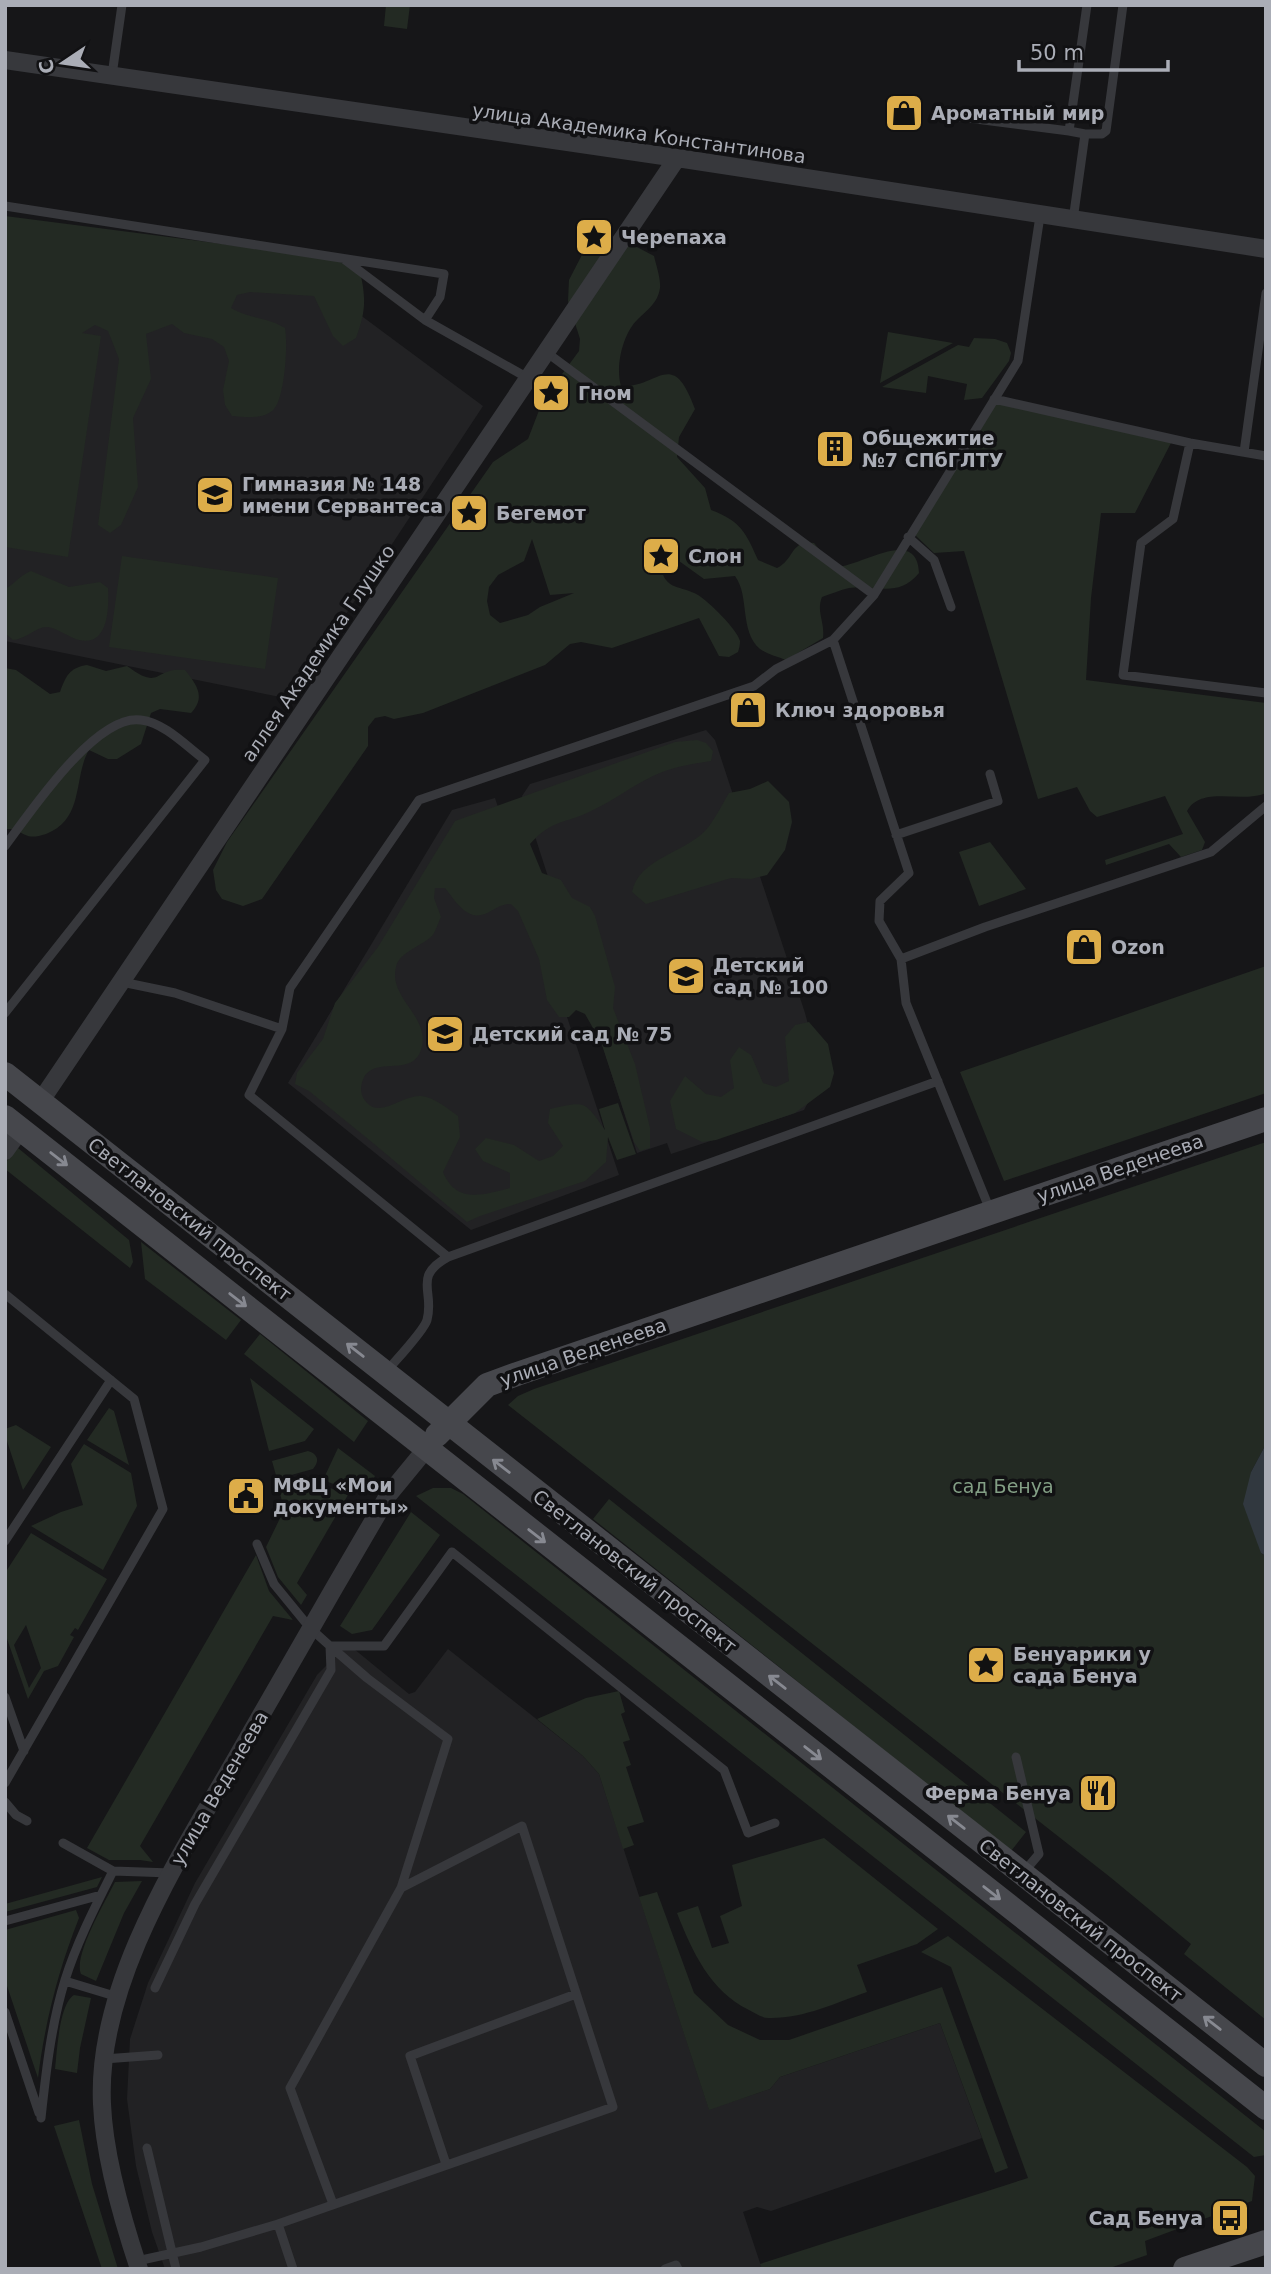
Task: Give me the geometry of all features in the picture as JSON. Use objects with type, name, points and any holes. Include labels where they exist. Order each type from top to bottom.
[{"type":"main road","name":"Светлановский проспект","points":[[5,1074],[1266,2065]]},
{"type":"main road","name":"улица Веденеева","points":[[426,1449],[447,1423],[487,1385],[497,1381],[1266,1119]]},
{"type":"main road","name":"Светлановский проспект","points":[[13,1123],[1266,2108]]},
{"type":"main road","points":[[1185,2269],[1266,2242]]},
{"type":"street","name":"улица Академика Константинова","points":[[5,60],[677,158],[1266,249]]},
{"type":"street","name":"аллея Академика Глушко","points":[[40,1102],[677,158]]},
{"type":"street","points":[[5,1151],[13,1123]]},
{"type":"street","name":"улица Веденеева","points":[[138,2265],[111,2164],[102,2104],[104,2059],[118,1997],[138,1940],[171,1873],[310,1628],[390,1494],[426,1449]]},
{"type":"lane","points":[[112,75],[122,5]]},
{"type":"lane","points":[[1069,131],[1087,5]]},
{"type":"lane","points":[[960,117],[1085,134],[1096,135],[1105,131],[1123,5]]},
{"type":"lane","points":[[1073,220],[1085,134]]},
{"type":"lane","points":[[5,206],[444,274],[440,297],[425,320]]},
{"type":"lane","points":[[448,1257],[249,1095],[282,1029],[290,988],[419,800],[754,686],[776,669],[832,640],[874,595],[1018,361],[1040,216]]},
{"type":"lane","points":[[343,258],[425,320],[528,378]]},
{"type":"lane","points":[[1244,452],[1266,293]]},
{"type":"lane","points":[[546,352],[874,595]]},
{"type":"lane","points":[[994,399],[1190,443],[1266,456]]},
{"type":"lane","points":[[1190,443],[1174,519],[1141,543],[1123,675],[1266,693]]},
{"type":"lane","points":[[908,537],[934,560],[951,607]]},
{"type":"lane","points":[[832,640],[909,873],[880,901],[879,921],[901,959],[906,1003],[991,1212]]},
{"type":"lane","points":[[5,846],[82,748],[114,725],[139,719],[163,727],[205,760],[5,1013]]},
{"type":"lane","points":[[895,835],[998,801],[990,774]]},
{"type":"lane","points":[[901,959],[985,927],[1211,852],[1266,806]]},
{"type":"lane","points":[[122,982],[175,993],[282,1029]]},
{"type":"lane","points":[[385,1373],[427,1321],[428,1277],[434,1265],[448,1257],[938,1081]]},
{"type":"lane","points":[[5,1294],[134,1399],[163,1509],[5,1783]]},
{"type":"lane","points":[[5,1541],[111,1380]]},
{"type":"lane","points":[[257,1544],[274,1584],[310,1628],[367,1678],[448,1739],[401,1888],[289,2088],[333,2204]]},
{"type":"lane","points":[[330,1646],[384,1646],[452,1552],[724,1770],[748,1833],[775,1823]]},
{"type":"lane","points":[[155,1988],[195,1904],[331,1670],[330,1646]]},
{"type":"lane","points":[[5,1698],[24,1751]]},
{"type":"lane","points":[[1016,1757],[1039,1854],[1022,1874]]},
{"type":"lane","points":[[5,1802],[16,1815],[27,1821]]},
{"type":"lane","points":[[138,2265],[170,2252],[201,2247],[278,2224],[613,2107],[522,1826],[401,1888]]},
{"type":"lane","points":[[64,1843],[113,1871],[171,1873]]},
{"type":"lane","points":[[5,2012],[41,2118],[49,2052],[65,1981],[77,1946],[113,1871]]},
{"type":"lane","points":[[5,1921],[101,1895]]},
{"type":"lane","points":[[65,1981],[118,1997]]},
{"type":"lane","points":[[446,2164],[410,2056],[576,1994]]},
{"type":"lane","points":[[104,2059],[158,2054]]},
{"type":"lane","points":[[147,2148],[176,2269]]},
{"type":"lane","points":[[278,2224],[293,2269]]},
{"type":"lane","points":[[665,2269],[676,2265],[678,2269]]},
{"type":"shaded area","name":"Гимназия № 148 имени Сервантеса","points":[[5,255],[336,297],[483,406],[290,699],[5,641]]},
{"type":"shaded area","name":"Детский сад № 100","points":[[706,730],[715,740],[805,1013],[822,1076],[804,1110],[671,1154],[667,1143],[637,1153],[522,796],[530,784]]},
{"type":"shaded area","name":"Детский сад № 75","points":[[495,798],[619,1175],[471,1230],[288,1083],[452,810]]},
{"type":"shaded area","points":[[1266,1444],[1266,1556],[1261,1553],[1243,1504],[1251,1472]]},
{"type":"shaded area","points":[[348,1644],[409,1694],[415,1692],[448,1649],[583,1756],[599,1774],[709,2109],[770,2089],[780,2077],[940,2023],[982,2138],[771,2211],[757,2207],[743,2212],[762,2269],[165,2269],[152,2232],[136,2166],[127,2099],[130,2039],[148,1983],[195,1883],[317,1675]]},
{"type":"green space","points":[[386,5],[410,5],[407,29],[384,26]]},
{"type":"green space","points":[[5,216],[332,258],[360,271],[364,305],[356,338],[343,346],[333,336],[314,296],[250,292],[237,295],[231,308],[285,328],[285,370],[278,403],[265,415],[254,417],[232,416],[225,405],[223,390],[229,361],[224,347],[212,339],[184,333],[172,324],[146,334],[151,379],[133,418],[138,487],[121,525],[110,533],[98,525],[119,359],[108,331],[95,325],[82,333],[101,336],[68,557],[5,547]]},
{"type":"green space","points":[[605,241],[635,246],[654,256],[660,280],[659,293],[652,306],[633,325],[624,341],[619,369],[621,386],[634,385],[664,375],[679,379],[695,409],[679,437],[677,457],[705,488],[711,510],[741,529],[758,560],[777,568],[796,547],[814,543],[834,567],[898,550],[908,552],[916,559],[919,573],[903,586],[895,588],[849,588],[822,597],[820,607],[823,638],[786,660],[763,651],[754,642],[749,633],[740,584],[735,576],[704,579],[679,561],[669,560],[661,567],[666,580],[698,595],[722,616],[738,636],[738,652],[729,657],[719,656],[699,618],[612,648],[581,642],[570,644],[545,665],[423,713],[394,719],[385,716],[375,718],[368,727],[368,746],[262,899],[243,906],[222,899],[216,890],[213,870],[227,842],[493,462],[528,439],[543,400],[579,351],[580,339],[568,301],[569,280],[586,247]],"holes":[[[532,539],[550,595],[574,593],[528,615],[500,623],[490,615],[487,601],[489,587],[498,575],[524,561]]]},
{"type":"green space","points":[[888,332],[953,343],[880,383]]},
{"type":"green space","points":[[974,338],[995,339],[1007,343],[1011,353],[1009,361],[982,398],[964,400],[967,384],[928,376],[926,393],[882,387],[958,345],[969,347]]},
{"type":"green space","points":[[994,399],[1173,439],[1135,513],[1101,513],[1091,598],[1086,680],[1266,703],[1266,793],[1245,797],[1212,797],[1194,803],[1187,811],[1205,842],[1202,850],[1181,857],[1169,844],[1106,865],[1105,860],[1183,834],[1165,796],[1097,817],[1090,811],[1077,787],[1038,799],[964,551],[934,553],[915,535]]},
{"type":"green space","points":[[122,556],[278,578],[265,669],[109,647]]},
{"type":"green space","points":[[31,571],[69,587],[100,582],[108,588],[107,615],[102,632],[89,641],[79,640],[48,627],[39,628],[13,640],[5,633],[5,589]]},
{"type":"green space","points":[[87,665],[106,671],[127,666],[138,674],[152,678],[175,670],[185,670],[196,686],[198,702],[191,713],[160,709],[151,713],[141,744],[117,759],[108,759],[89,750],[73,808],[58,827],[34,837],[16,829],[5,829],[5,668],[16,670],[50,694],[60,692],[66,677],[72,671]]},
{"type":"green space","points":[[697,740],[706,743],[713,751],[711,761],[674,768],[653,776],[599,807],[552,826],[530,844],[542,873],[561,880],[572,898],[590,907],[595,916],[615,987],[613,1008],[635,1064],[650,1128],[650,1148],[640,1151],[634,1142],[601,1042],[585,1014],[576,1010],[569,1017],[559,1017],[547,1000],[539,959],[518,911],[511,904],[485,914],[472,915],[462,908],[445,888],[435,888],[434,898],[441,917],[435,932],[398,962],[395,978],[403,999],[421,1028],[421,1050],[417,1058],[404,1065],[372,1069],[364,1077],[361,1093],[373,1107],[379,1108],[414,1097],[426,1097],[458,1116],[460,1137],[443,1172],[455,1189],[471,1195],[510,1188],[510,1173],[483,1161],[475,1149],[486,1138],[514,1145],[539,1161],[553,1156],[563,1146],[548,1123],[550,1109],[562,1106],[583,1105],[593,1113],[605,1130],[599,1109],[618,1103],[636,1154],[617,1160],[608,1137],[606,1162],[585,1181],[467,1222],[309,1091],[295,1084],[297,1073],[323,1039],[335,1003],[378,947],[455,821],[675,742]]},
{"type":"green space","points":[[768,781],[789,802],[792,822],[785,850],[767,875],[751,879],[731,878],[646,904],[632,892],[644,871],[706,830],[729,793],[750,789]]},
{"type":"green space","points":[[990,842],[1026,889],[979,906],[959,852]]},
{"type":"green space","points":[[1266,966],[1266,1093],[1004,1181],[960,1072]]},
{"type":"green space","points":[[809,1022],[828,1044],[834,1073],[830,1087],[795,1113],[716,1140],[702,1142],[676,1129],[670,1101],[685,1076],[706,1094],[721,1097],[734,1088],[730,1060],[739,1047],[751,1055],[763,1083],[776,1087],[789,1081],[785,1037],[795,1025]]},
{"type":"green space","name":"сад Бенуа","points":[[1266,1142],[1266,1444],[1251,1472],[1261,1553],[1266,1556],[1266,2020],[1184,1954],[1191,1944],[1110,1877],[508,1405],[518,1396],[534,1389]]},
{"type":"green space","points":[[18,1148],[129,1240],[133,1262],[130,1268],[5,1169],[5,1163]]},
{"type":"green space","points":[[141,1242],[241,1320],[226,1340],[145,1279]]},
{"type":"green space","points":[[260,1334],[368,1421],[354,1442],[244,1354]]},
{"type":"green space","points":[[250,1378],[314,1429],[305,1441],[269,1451]]},
{"type":"green space","points":[[109,1408],[114,1411],[129,1465],[87,1440]]},
{"type":"green space","points":[[16,1425],[51,1447],[23,1490],[5,1435],[5,1429]]},
{"type":"green space","points":[[84,1444],[131,1473],[137,1506],[103,1570],[31,1526],[83,1505],[71,1464]]},
{"type":"green space","points":[[338,1448],[375,1476],[366,1493],[323,1480]]},
{"type":"green space","points":[[308,1451],[317,1458],[313,1469],[277,1479],[272,1461]]},
{"type":"green space","points":[[310,1480],[348,1495],[297,1583],[307,1595],[301,1605],[278,1577],[266,1547],[284,1510],[279,1489]]},
{"type":"green space","points":[[433,1488],[451,1488],[463,1494],[1266,2132],[1266,2155],[1254,2157],[416,1496]]},
{"type":"green space","points":[[609,1499],[1026,1832],[1011,1851],[593,1519]]},
{"type":"green space","points":[[411,1512],[440,1535],[372,1630],[352,1634],[340,1626]]},
{"type":"green space","points":[[31,1533],[107,1579],[78,1630],[75,1628],[70,1635],[74,1637],[58,1666],[44,1671],[28,1699],[5,1633],[5,1573]],"holes":[[[26,1625],[41,1668],[29,1688],[14,1645]]]},
{"type":"green space","points":[[256,1555],[269,1591],[293,1620],[273,1616],[140,1846],[153,1862],[109,1860],[87,1848]]},
{"type":"green space","points":[[619,1691],[625,1712],[621,1714],[630,1740],[623,1742],[631,1765],[626,1767],[644,1822],[627,1827],[634,1845],[623,1849],[599,1774],[583,1756],[537,1719],[586,1698]]},
{"type":"green space","points":[[824,1838],[938,1929],[917,1944],[857,1965],[867,1992],[794,2016],[763,2017],[735,2002],[713,1981],[689,1942],[677,1913],[698,1906],[712,1948],[729,1943],[720,1916],[742,1906],[732,1865]]},
{"type":"green space","points":[[102,1877],[97,1887],[5,1912],[5,1904]]},
{"type":"green space","points":[[142,1881],[124,1913],[96,1981],[81,1974],[80,1966],[86,1942],[115,1882]]},
{"type":"green space","points":[[657,1892],[694,1993],[728,2025],[760,2040],[789,2040],[942,1987],[1008,2168],[995,2173],[940,2023],[780,2077],[770,2089],[709,2110],[639,1897]]},
{"type":"green space","points":[[76,1910],[79,1918],[53,1997],[38,2078],[5,1980],[5,1930]]},
{"type":"green space","points":[[948,1936],[1247,2167],[1255,2176],[1252,2201],[1145,2241],[1147,2255],[1107,2269],[762,2269],[760,2264],[1028,2178],[951,1967],[921,1952]]},
{"type":"green space","points":[[74,1995],[91,1998],[77,2073],[55,2069],[62,2018],[69,2000]]},
{"type":"green space","points":[[79,2120],[92,2184],[118,2269],[102,2269],[54,2126]]},
{"type":"place","name":"Ароматный мир","points":[[904,113]]},
{"type":"place","name":"Черепаха","points":[[594,237]]},
{"type":"place","name":"Гном","points":[[551,393]]},
{"type":"place","name":"Общежитие №7 СПбГЛТУ","points":[[835,449]]},
{"type":"place","name":"Гимназия № 148 имени Сервантеса","points":[[215,495]]},
{"type":"place","name":"Бегемот","points":[[469,513]]},
{"type":"place","name":"Слон","points":[[661,556]]},
{"type":"place","name":"Ключ здоровья","points":[[748,710]]},
{"type":"place","name":"Ozon","points":[[1084,947]]},
{"type":"place","name":"Детский сад № 100","points":[[686,976]]},
{"type":"place","name":"Детский сад № 75","points":[[445,1034]]},
{"type":"place","name":"МФЦ «Мои документы»","points":[[246,1496]]},
{"type":"place","name":"Бенуарики у сада Бенуа","points":[[986,1665]]},
{"type":"place","name":"Ферма Бенуа","points":[[1098,1793]]},
{"type":"place","name":"Сад Бенуа","points":[[1230,2218]]}]
